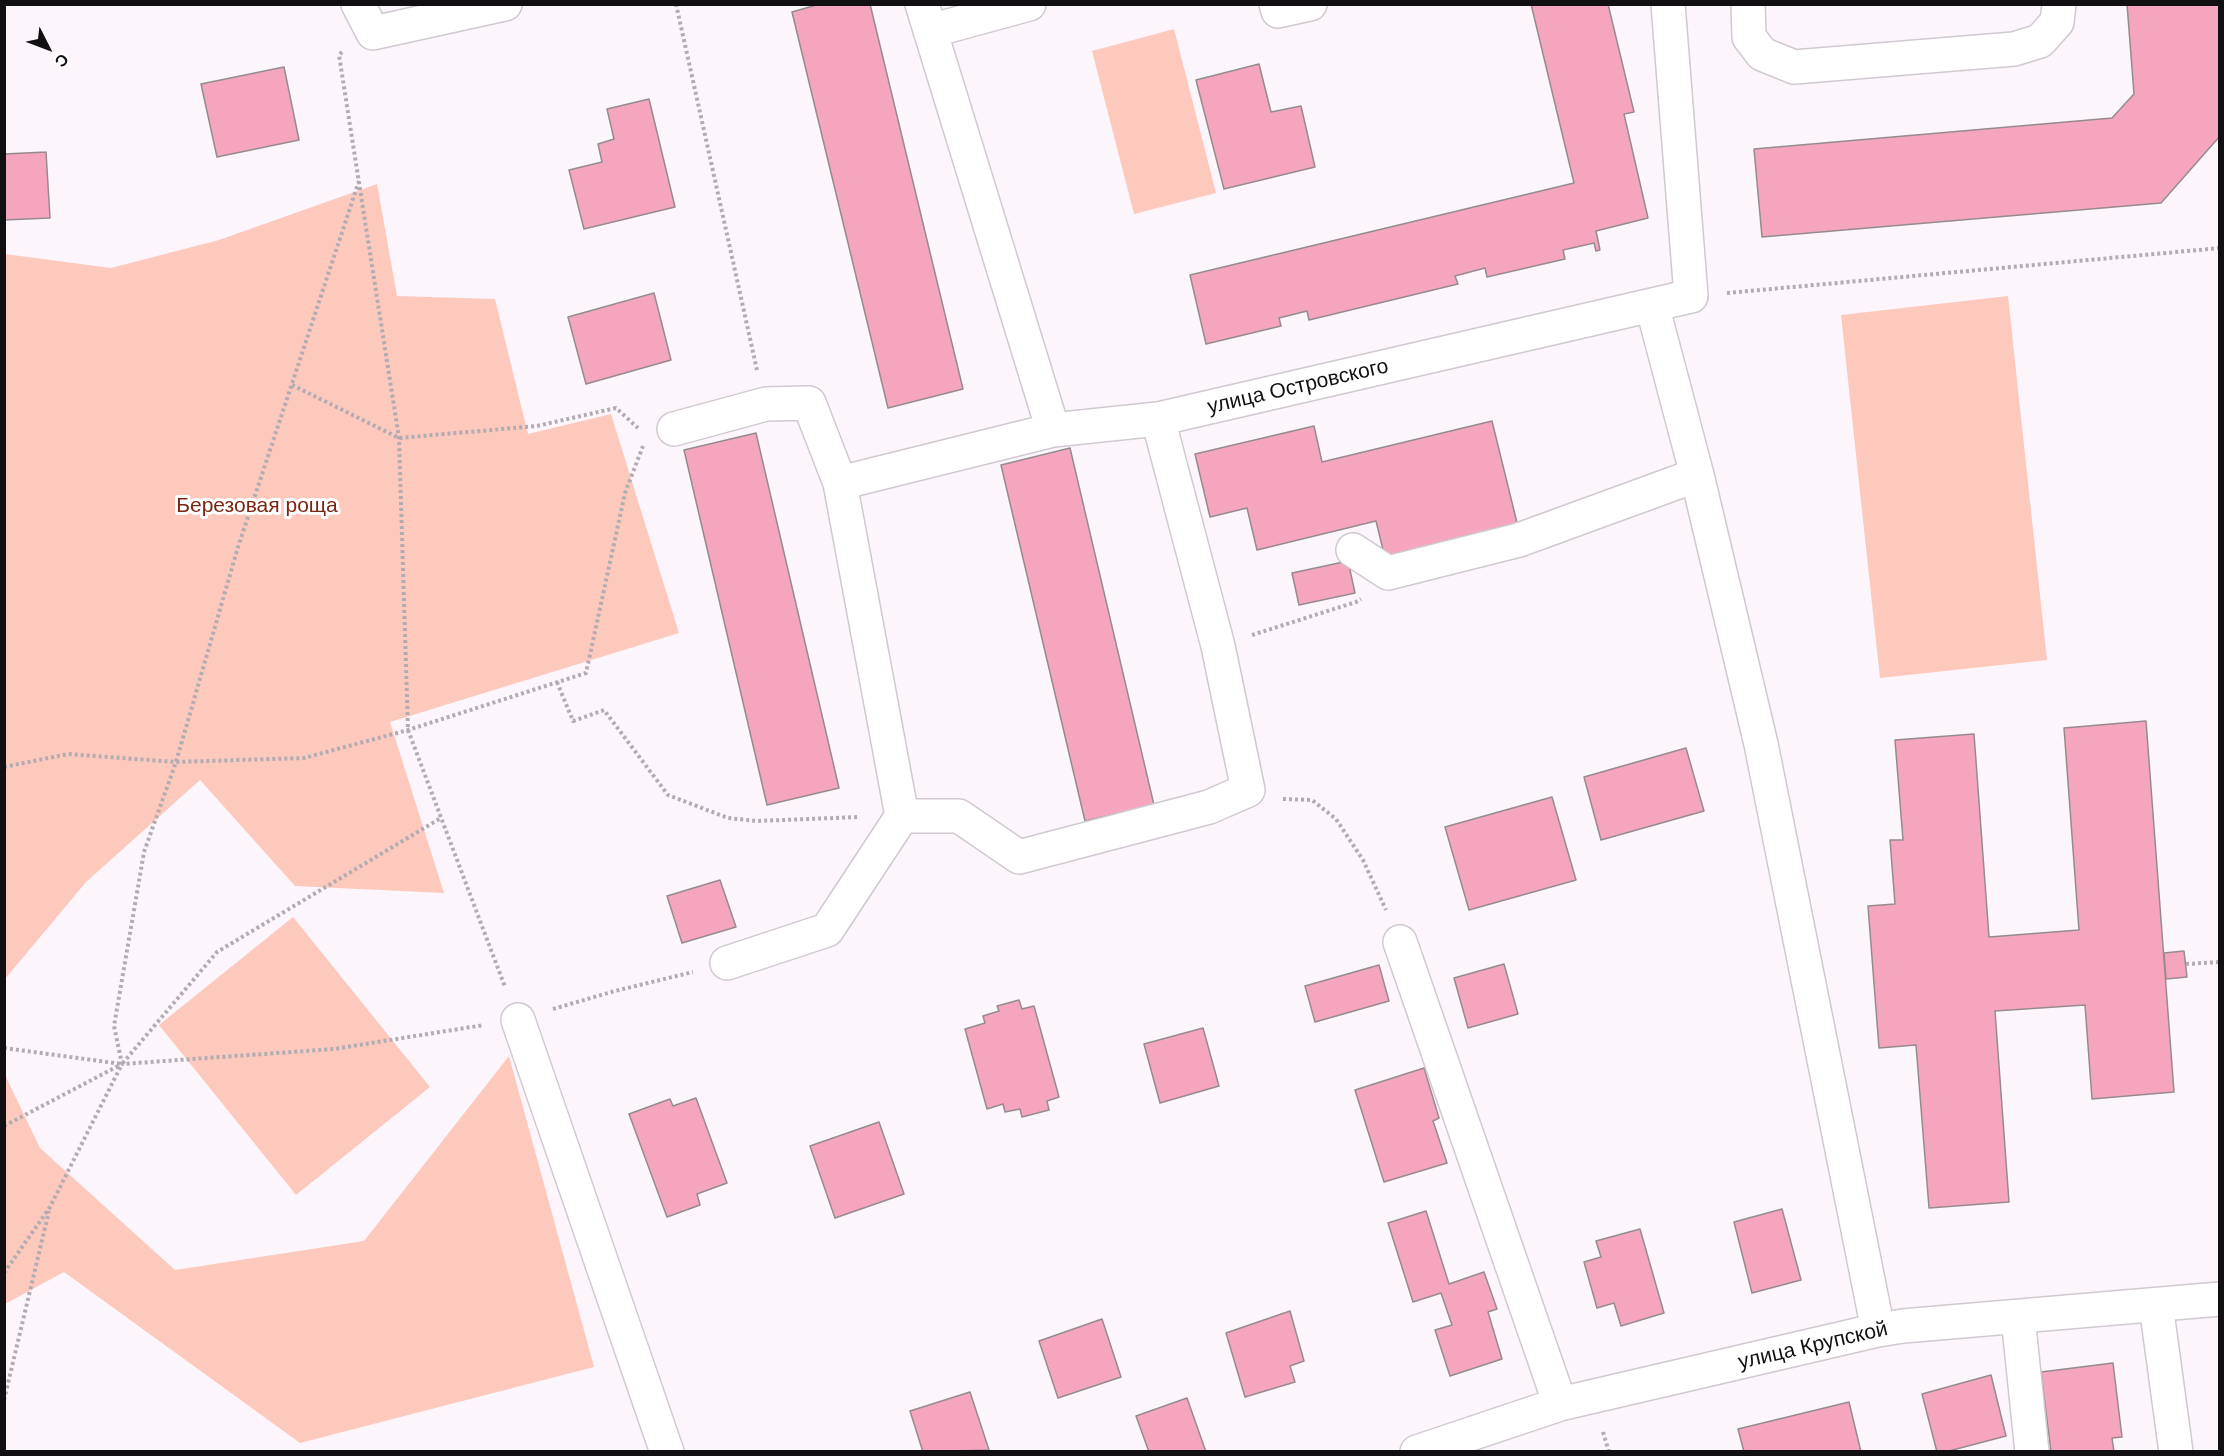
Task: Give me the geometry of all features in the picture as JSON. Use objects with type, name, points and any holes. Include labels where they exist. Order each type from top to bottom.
[{"type":"street","points":[[366,19],[505,4]]},
{"type":"street","points":[[1029,4],[926,18],[1053,430]]},
{"type":"street","points":[[1276,4],[1278,11],[1310,4]]},
{"type":"street","points":[[1668,4],[1691,296]]},
{"type":"street","points":[[1748,4],[1749,37],[1762,54],[1794,67],[2014,49],[2040,41],[2057,22],[2059,4]]},
{"type":"street","name":"улица Островского","points":[[840,483],[1053,430],[1158,419],[1691,296]]},
{"type":"street","points":[[1652,305],[1697,475],[1761,744],[1878,1330]]},
{"type":"street","points":[[660,433],[766,404],[809,403],[840,483],[902,816],[826,930],[727,963]]},
{"type":"street","points":[[902,816],[959,816],[1019,857],[1209,807],[1248,790],[1218,646],[1158,419]]},
{"type":"street","points":[[1353,550],[1388,573],[1519,540],[1697,475]]},
{"type":"street","points":[[1400,942],[1560,1404]]},
{"type":"street","points":[[518,1020],[667,1452]]},
{"type":"street","name":"улица Крупской","points":[[1417,1452],[1560,1404],[1878,1330],[2220,1299]]},
{"type":"street","points":[[2156,1305],[2176,1452]]},
{"type":"street","points":[[2018,1317],[2032,1452]]},
{"type":"path","points":[[675,4],[766,404]]},
{"type":"path","points":[[366,19],[339,55],[399,438],[408,730],[518,1020]]},
{"type":"path","points":[[122,1064],[114,1026],[144,852],[176,762],[238,547],[359,181]]},
{"type":"path","points":[[1691,296],[2220,248]]},
{"type":"path","points":[[4,767],[68,754],[176,762],[304,758],[408,730],[586,673],[625,492],[660,433],[616,408],[537,426],[399,438],[292,385]]},
{"type":"path","points":[[1218,646],[1356,602],[1407,568]]},
{"type":"path","points":[[557,682],[573,721],[604,710],[668,795],[678,799],[728,818],[757,820],[902,816]]},
{"type":"path","points":[[1248,790],[1273,799],[1312,800],[1336,819],[1363,860],[1400,942]]},
{"type":"path","points":[[4,1273],[50,1208],[122,1064],[217,952],[441,818]]},
{"type":"path","points":[[2186,964],[2220,962]]},
{"type":"path","points":[[4,1048],[122,1064],[334,1049],[518,1020],[615,991],[727,963]]},
{"type":"path","points":[[4,1126],[122,1064]]},
{"type":"path","points":[[4,1400],[50,1208]]},
{"type":"green space","points":[[1174,29],[1216,193],[1134,214],[1092,51]]},
{"type":"green space","name":"Березовая роща","points":[[377,184],[397,296],[495,299],[528,434],[611,414],[679,633],[390,722],[444,893],[295,886],[200,780],[86,882],[5,979],[5,254],[111,268],[219,240]]},
{"type":"green space","points":[[2008,296],[2047,660],[1880,678],[1841,315]]},
{"type":"green space","points":[[293,917],[430,1087],[296,1195],[159,1025]]},
{"type":"green space","points":[[509,1056],[594,1367],[300,1443],[64,1272],[5,1304],[5,1075],[40,1148],[175,1270],[364,1241]]},
{"type":"building","points":[[820,4],[870,4],[963,389],[888,408],[792,12]]},
{"type":"building","points":[[1531,4],[1608,4],[1634,112],[1624,114],[1648,218],[1596,231],[1600,250],[1596,251],[1594,243],[1563,250],[1565,259],[1487,277],[1485,268],[1455,276],[1458,284],[1309,320],[1307,311],[1279,318],[1281,326],[1206,344],[1190,275],[1574,183]]},
{"type":"building","points":[[2127,4],[2220,4],[2220,136],[2161,203],[1762,237],[1754,149],[2112,118],[2134,94]]},
{"type":"building","points":[[1259,64],[1271,112],[1301,106],[1315,167],[1224,189],[1196,80]]},
{"type":"building","points":[[284,67],[299,140],[217,157],[201,84]]},
{"type":"building","points":[[649,99],[675,207],[584,229],[569,170],[602,162],[598,144],[614,139],[607,109]]},
{"type":"building","points":[[46,152],[50,218],[4,220],[4,154]]},
{"type":"building","points":[[654,293],[671,360],[586,384],[568,317]]},
{"type":"building","points":[[1492,421],[1519,531],[1386,562],[1376,521],[1257,550],[1247,508],[1210,517],[1195,454],[1314,426],[1322,462]]},
{"type":"building","points":[[756,433],[839,788],[767,805],[684,450]]},
{"type":"building","points":[[1070,448],[1154,805],[1085,821],[1001,465]]},
{"type":"building","points":[[1348,561],[1355,593],[1299,605],[1292,573]]},
{"type":"building","points":[[2146,721],[2174,1092],[2092,1099],[2085,1005],[1995,1011],[2009,1202],[1929,1208],[1916,1045],[1879,1048],[1868,906],[1895,904],[1890,840],[1903,840],[1895,740],[1974,734],[1989,937],[2079,930],[2064,728]]},
{"type":"building","points":[[1686,748],[1704,811],[1601,840],[1584,777]]},
{"type":"building","points":[[1552,797],[1576,880],[1469,910],[1445,827]]},
{"type":"building","points":[[720,880],[736,927],[682,943],[667,896]]},
{"type":"building","points":[[2184,951],[2187,977],[2166,979],[2164,953]]},
{"type":"building","points":[[1504,964],[1518,1014],[1468,1028],[1454,978]]},
{"type":"building","points":[[1379,965],[1389,1001],[1315,1022],[1305,986]]},
{"type":"building","points":[[1019,1000],[1022,1009],[1034,1006],[1059,1097],[1047,1101],[1049,1110],[1022,1117],[1020,1109],[1005,1112],[1003,1104],[987,1109],[965,1029],[985,1023],[983,1016],[999,1011],[997,1006]]},
{"type":"building","points":[[1203,1028],[1219,1086],[1160,1103],[1144,1044]]},
{"type":"building","points":[[1424,1068],[1439,1118],[1433,1121],[1447,1163],[1384,1182],[1355,1090]]},
{"type":"building","points":[[696,1098],[727,1183],[697,1194],[700,1205],[667,1217],[629,1114],[670,1099],[673,1106]]},
{"type":"building","points":[[879,1122],[904,1194],[835,1218],[810,1146]]},
{"type":"building","points":[[1782,1209],[1801,1280],[1752,1293],[1734,1222]]},
{"type":"building","points":[[1426,1211],[1449,1284],[1484,1272],[1497,1309],[1488,1312],[1502,1359],[1450,1376],[1435,1330],[1452,1325],[1441,1293],[1413,1302],[1388,1223]]},
{"type":"building","points":[[1640,1229],[1664,1313],[1621,1326],[1614,1303],[1597,1308],[1584,1262],[1601,1257],[1596,1241]]},
{"type":"building","points":[[1290,1311],[1304,1361],[1290,1366],[1295,1382],[1245,1397],[1226,1333]]},
{"type":"building","points":[[1102,1319],[1121,1377],[1058,1398],[1039,1341]]},
{"type":"building","points":[[2113,1363],[2122,1437],[2112,1438],[2114,1452],[2051,1452],[2041,1372]]},
{"type":"building","points":[[1991,1375],[2006,1436],[1945,1452],[1937,1452],[1922,1394]]},
{"type":"building","points":[[970,1392],[989,1450],[923,1452],[910,1411]]},
{"type":"building","points":[[1187,1398],[1206,1452],[1149,1452],[1136,1416]]},
{"type":"building","points":[[1849,1402],[1861,1452],[1744,1452],[1738,1429]]}]
